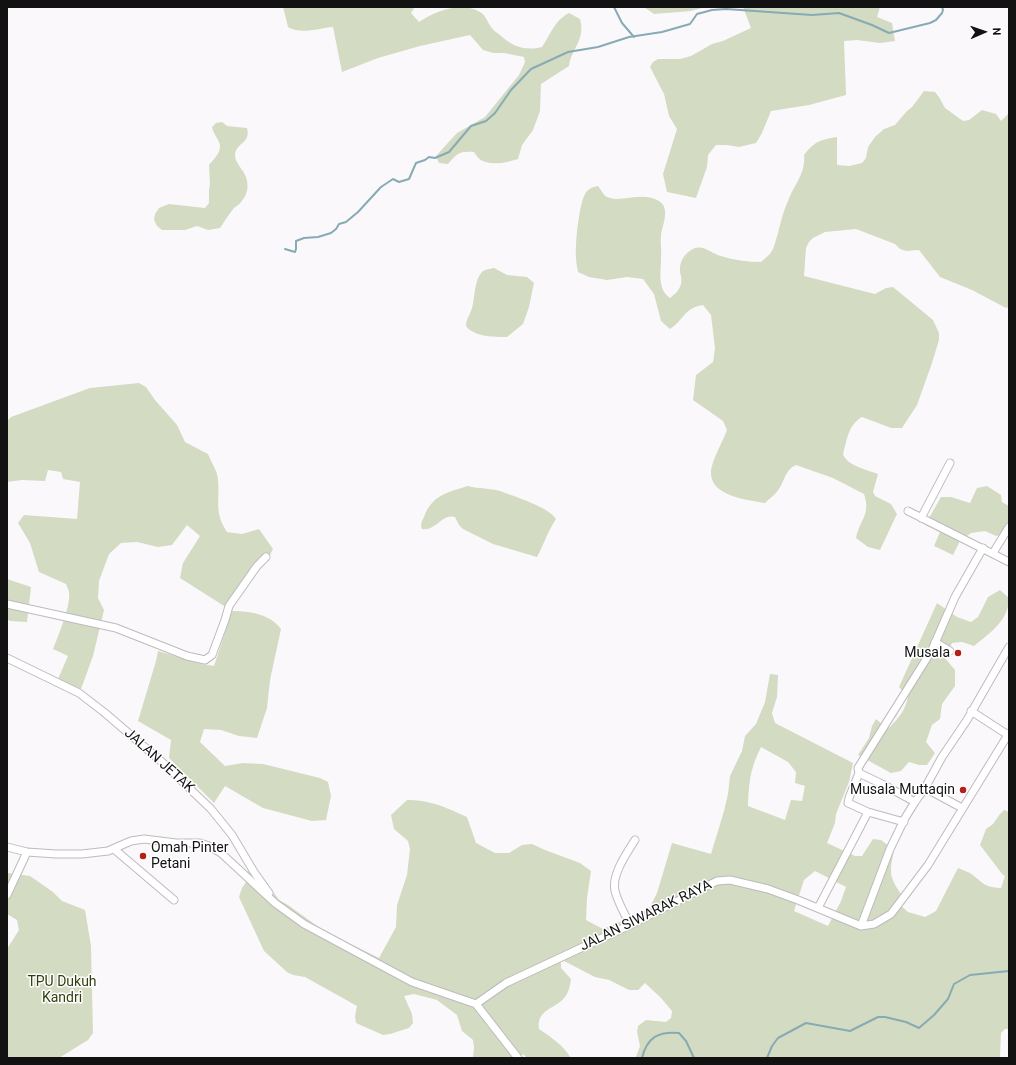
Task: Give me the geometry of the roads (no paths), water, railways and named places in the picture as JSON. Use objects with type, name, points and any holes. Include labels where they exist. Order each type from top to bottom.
[{"type":"street","points":[[921,518],[950,463]]},
{"type":"street","points":[[908,511],[1009,562]]},
{"type":"street","points":[[993,553],[1009,526]]},
{"type":"street","points":[[904,822],[868,812],[848,803],[848,798],[858,773],[858,768],[932,650],[955,597],[983,548]]},
{"type":"street","points":[[7,604],[116,628],[187,656],[205,660],[212,655],[229,606],[257,566],[266,557]]},
{"type":"street","points":[[935,642],[950,651]]},
{"type":"street","points":[[971,711],[1008,734],[928,865],[891,914],[874,924],[861,926],[890,849],[904,822],[1009,647]]},
{"type":"street","name":"JALAN JETAK","points":[[7,658],[79,693],[105,712],[162,762],[211,809],[232,834],[254,872],[275,902]]},
{"type":"street","points":[[858,773],[915,802]]},
{"type":"street","points":[[925,788],[962,808]]},
{"type":"street","points":[[818,908],[868,812]]},
{"type":"street","points":[[7,847],[27,852],[82,854],[114,849],[131,841],[144,839],[176,843],[200,843],[209,846],[221,853],[275,902],[304,924],[412,982],[476,1004],[518,1058]]},
{"type":"street","points":[[630,925],[616,896],[614,883],[626,854],[635,840]]},
{"type":"street","points":[[114,849],[174,900]]},
{"type":"street","points":[[7,895],[27,852]]},
{"type":"street","name":"JALAN SIWARAK RAYA","points":[[476,1004],[506,983],[630,925],[717,881],[730,880],[768,889],[861,926]]},
{"type":"waterway","points":[[614,7],[622,23],[634,37]]},
{"type":"waterway","points":[[285,249],[295,252],[296,241],[331,233],[339,224],[346,222],[358,212],[381,187],[393,179],[399,182],[409,179],[416,163],[429,157],[435,158],[449,152],[471,126],[486,121],[495,113],[511,90],[531,69],[568,52],[598,47],[629,37],[662,32],[690,24],[697,14],[712,10],[726,9],[812,15],[839,13],[889,33],[930,23],[936,20],[942,13],[942,7]]},
{"type":"waterway","points":[[767,1058],[772,1046],[778,1038],[806,1023],[850,1031],[878,1017],[885,1017],[906,1022],[919,1028],[934,1015],[948,999],[954,984],[970,975],[1009,971]]},
{"type":"waterway","points":[[642,1058],[644,1051],[651,1040],[660,1034],[665,1033],[679,1033],[686,1041],[694,1058]]},
{"type":"place","name":"Musala","points":[[958,653]]},
{"type":"place","name":"Musala Muttaqin","points":[[963,790]]},
{"type":"place","name":"Omah Pinter Petani","points":[[143,856]]},
{"type":"park label","name":"TPU Dukuh Kandri","points":[[62,990]]}]
